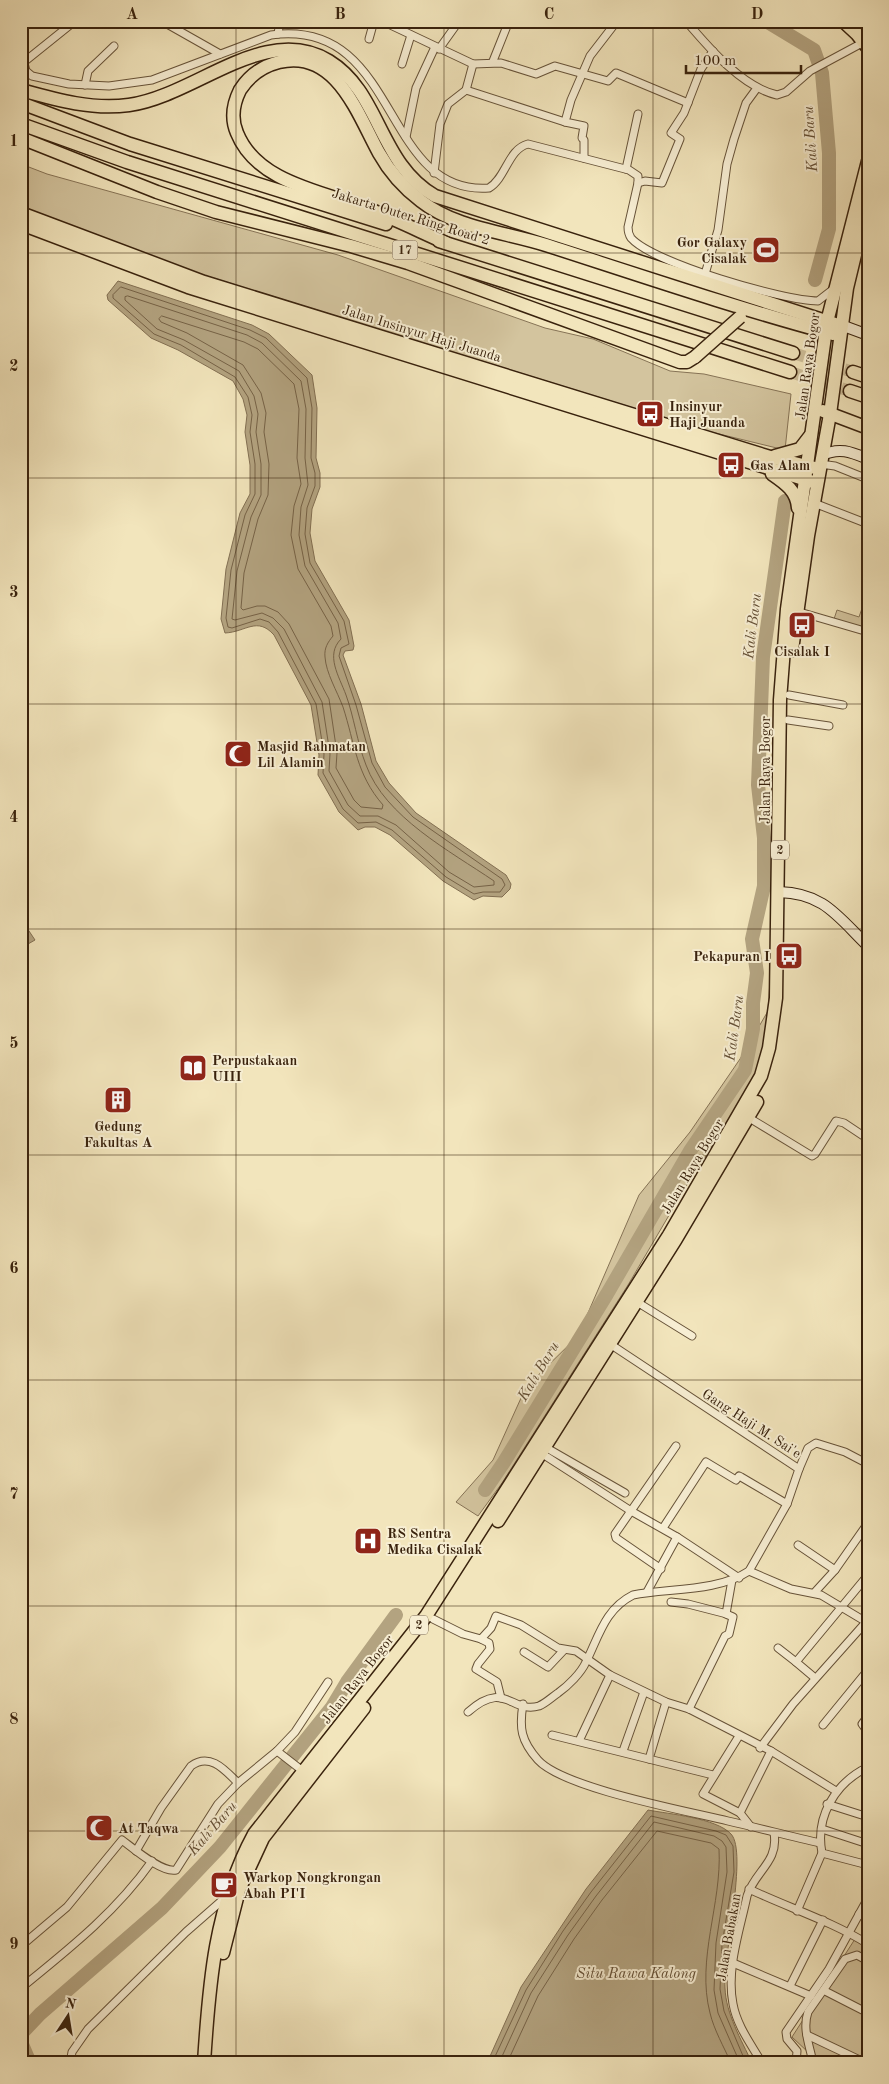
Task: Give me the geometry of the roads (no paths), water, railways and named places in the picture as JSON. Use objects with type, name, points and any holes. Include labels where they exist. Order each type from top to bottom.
[{"type":"highway","points":[[843,21],[867,42]]},
{"type":"highway","points":[[852,21],[867,42]]},
{"type":"highway","points":[[21,90],[76,104],[102,107],[130,105],[176,92],[256,54],[272,50],[303,51],[329,61],[347,77],[368,105],[393,154],[405,172],[436,196],[840,331]]},
{"type":"highway","points":[[446,243],[372,210],[290,181],[256,162],[243,146],[234,125],[234,106],[244,85],[260,70],[282,61],[292,60],[315,65],[341,83],[356,106],[386,164],[403,186],[430,208],[489,230],[543,244],[744,314],[797,324],[826,327]]},
{"type":"highway","name":"Jakarta Outer Ring Road 2","points":[[21,103],[130,144],[793,354]]},
{"type":"highway","name":"17","points":[[21,124],[127,162],[790,372]]},
{"type":"highway","points":[[21,138],[157,192],[216,212],[350,246],[408,263],[680,362],[687,362],[695,357],[744,314]]},
{"type":"highway","name":"Jalan Raya Bogor","points":[[204,2063],[212,1968],[227,1897],[242,1856],[254,1834],[426,1616],[646,1280],[768,1080],[785,999],[781,675],[804,480],[817,463],[830,414],[840,331],[841,287],[868,161]]},
{"type":"highway","name":"Jalan Raya Bogor","points":[[783,892],[789,695],[796,611],[817,483],[817,463],[812,433],[826,327],[867,206]]},
{"type":"highway","name":"Jalan Insinyur Haji Juanda","points":[[21,213],[204,282],[770,457],[817,463]]},
{"type":"highway","name":"Jalan Insinyur Haji Juanda","points":[[21,224],[188,287],[757,466],[817,483]]},
{"type":"highway","points":[[797,324],[810,333],[817,342],[818,392]]},
{"type":"highway","points":[[853,372],[868,377]]},
{"type":"highway","points":[[850,391],[868,397]]},
{"type":"highway","points":[[815,409],[868,428]]},
{"type":"highway","points":[[770,457],[792,453],[800,449],[812,433]]},
{"type":"highway","points":[[757,466],[785,482],[792,491],[797,502],[798,521]]},
{"type":"highway","name":"Jalan Raya Bogor","points":[[212,2063],[222,1954],[239,1890],[263,1838],[303,1771],[433,1619],[637,1302],[646,1280]]},
{"type":"main road","points":[[840,331],[868,335]]},
{"type":"main road","points":[[817,463],[834,450],[848,451],[868,459]]},
{"type":"main road","points":[[783,892],[808,895],[820,900],[868,946]]},
{"type":"street","points":[[24,62],[75,21]]},
{"type":"street","points":[[278,34],[280,21]]},
{"type":"street","points":[[369,39],[374,21]]},
{"type":"street","points":[[382,21],[473,64],[493,61],[532,74],[541,73],[556,66],[608,80],[617,73],[688,103]]},
{"type":"street","points":[[406,137],[416,88],[437,48],[459,21]]},
{"type":"street","points":[[493,61],[509,21]]},
{"type":"street","points":[[565,122],[590,56],[617,21]]},
{"type":"street","points":[[686,21],[713,51],[748,83],[770,94],[782,94],[810,71],[867,42]]},
{"type":"street","points":[[167,24],[220,54]]},
{"type":"street","points":[[21,51],[26,71],[32,76],[84,86],[117,85],[152,80],[252,41],[278,34],[296,33],[318,38],[353,58],[365,71],[424,164],[456,184],[476,188],[489,188],[497,182],[515,152],[524,145],[534,144],[635,173],[638,183],[628,227],[632,239],[673,262],[705,274],[796,299],[818,301],[841,287]]},
{"type":"street","points":[[402,64],[411,35]]},
{"type":"street","points":[[84,86],[88,71],[114,46]]},
{"type":"street","points":[[638,183],[646,180],[662,183],[680,139],[672,133],[688,103],[701,69],[713,51]]},
{"type":"street","points":[[434,172],[440,124],[448,104],[466,90],[473,64]]},
{"type":"street","points":[[705,274],[718,230],[726,185],[727,164],[746,103],[757,88]]},
{"type":"street","points":[[466,90],[565,122],[584,126],[582,138],[584,140],[584,158]]},
{"type":"street","points":[[626,169],[638,114]]},
{"type":"street","points":[[817,463],[835,466],[865,478]]},
{"type":"street","points":[[814,503],[868,524]]},
{"type":"street","points":[[796,611],[868,632]]},
{"type":"street","points":[[789,695],[843,705]]},
{"type":"street","points":[[788,720],[829,726]]},
{"type":"street","points":[[745,1116],[812,1156],[836,1121],[844,1123],[868,1139]]},
{"type":"street","points":[[637,1302],[692,1336]]},
{"type":"street","name":"Gang Haji M. Sai'e","points":[[610,1344],[799,1469],[787,1504],[749,1571],[735,1579]]},
{"type":"street","points":[[799,1469],[808,1448],[816,1443],[845,1452],[868,1464]]},
{"type":"street","points":[[661,1569],[615,1536],[615,1532],[676,1446]]},
{"type":"street","points":[[543,1450],[625,1493]]},
{"type":"street","points":[[543,1450],[631,1510],[677,1537],[735,1579]]},
{"type":"street","points":[[663,1528],[706,1462],[736,1480],[741,1476],[787,1504]]},
{"type":"street","points":[[814,1593],[835,1570],[868,1522]]},
{"type":"street","points":[[647,1592],[677,1537]]},
{"type":"street","points":[[798,1545],[835,1570]]},
{"type":"street","points":[[749,1571],[791,1589],[814,1593],[867,1623],[815,1678],[772,1730],[760,1748]]},
{"type":"street","points":[[796,1662],[868,1575]]},
{"type":"street","points":[[468,1712],[489,1698],[501,1698],[532,1706],[546,1702],[560,1691],[587,1660],[595,1639],[622,1600],[647,1592],[735,1579]]},
{"type":"street","points":[[726,1614],[735,1579]]},
{"type":"street","points":[[671,1602],[688,1604],[733,1617],[729,1634],[725,1636],[690,1710]]},
{"type":"street","points":[[481,1639],[497,1615],[520,1625],[564,1650],[576,1651],[610,1675],[644,1692],[690,1710],[760,1748],[771,1751],[836,1791]]},
{"type":"street","points":[[433,1619],[489,1644],[490,1648],[476,1669],[497,1682],[501,1698]]},
{"type":"street","points":[[778,1648],[815,1678]]},
{"type":"street","points":[[524,1652],[547,1667],[564,1650]]},
{"type":"street","points":[[823,1726],[868,1670]]},
{"type":"street","points":[[579,1741],[610,1675]]},
{"type":"street","points":[[21,1946],[72,1901],[122,1840],[152,1862],[168,1870],[176,1870],[214,1809],[238,1783],[280,1753],[306,1718],[328,1682]]},
{"type":"street","points":[[623,1751],[644,1692]]},
{"type":"street","points":[[649,1759],[666,1702]]},
{"type":"street","points":[[868,1703],[866,1706],[868,1709]]},
{"type":"street","points":[[523,1704],[520,1723],[522,1736],[538,1760],[551,1770],[568,1778],[612,1792],[820,1843]]},
{"type":"street","points":[[867,1731],[862,1724],[868,1716]]},
{"type":"street","points":[[552,1735],[713,1774]]},
{"type":"street","points":[[739,1736],[702,1794],[740,1812],[751,1827]]},
{"type":"street","points":[[740,1812],[771,1751]]},
{"type":"street","points":[[280,1753],[303,1771]]},
{"type":"street","points":[[136,1851],[161,1808],[191,1766],[197,1761],[215,1762],[238,1783]]},
{"type":"street","points":[[797,1912],[822,1853],[820,1843],[827,1804],[836,1791],[868,1767]]},
{"type":"street","points":[[827,1804],[868,1817]]},
{"type":"street","points":[[822,1829],[868,1844]]},
{"type":"street","name":"Jalan Babakan","points":[[762,2063],[742,2030],[733,2004],[733,1963],[749,1889],[773,1855],[776,1844],[774,1833]]},
{"type":"street","points":[[822,1853],[868,1865]]},
{"type":"street","points":[[21,1988],[125,1897],[152,1862]]},
{"type":"street","points":[[749,1889],[797,1912],[823,1920],[849,1932],[868,1944]]},
{"type":"street","points":[[70,2063],[72,2052],[88,2028],[186,1932],[227,1897]]},
{"type":"street","points":[[796,2063],[798,2051],[787,2039],[786,2032],[811,1996],[868,1898]]},
{"type":"street","points":[[859,1914],[868,1919]]},
{"type":"street","points":[[790,1986],[823,1920]]},
{"type":"street","points":[[813,2063],[805,2021],[808,2012],[825,1991],[844,1958],[856,1955],[868,1961]]},
{"type":"street","points":[[733,1963],[811,1996]]},
{"type":"street","points":[[825,1991],[868,2013]]},
{"type":"street","points":[[807,2034],[866,2063]]},
{"type":"water","points":[[118,281],[252,325],[269,334],[312,375],[317,408],[316,458],[320,473],[320,487],[312,509],[310,533],[315,561],[349,620],[354,646],[353,650],[345,651],[343,655],[361,704],[376,761],[389,783],[416,813],[506,875],[511,884],[510,889],[502,897],[483,896],[474,900],[443,881],[390,835],[375,827],[365,827],[358,830],[339,812],[318,775],[319,755],[311,705],[274,635],[268,629],[257,626],[225,633],[221,619],[226,569],[240,513],[250,494],[250,465],[245,432],[247,415],[243,399],[233,381],[178,350],[151,338],[108,300],[107,295]]},
{"type":"water","points":[[21,919],[35,940],[21,948]]},
{"type":"water","name":"Situ Rawa Kalong","points":[[648,1810],[704,1820],[715,1824],[731,1834],[736,1844],[736,1882],[725,1973],[725,1988],[731,2017],[752,2063],[487,2063],[521,1987],[586,1889]]},
{"type":"waterway","name":"Kali Baru","points":[[766,21],[814,50],[822,73],[829,153],[829,229],[815,280]]},
{"type":"waterway","name":"Kali Baru","points":[[485,1490],[607,1294],[690,1151],[745,1070],[753,1029],[753,1003],[757,973],[752,939],[764,886],[764,838],[758,785],[763,657],[785,501]]},
{"type":"waterway","name":"Kali Baru","points":[[21,2034],[40,2014],[162,1908],[220,1847],[332,1707],[347,1682],[396,1615]]},
{"type":"waterway","name":"Kali Baru","points":[[21,2042],[30,2063]]},
{"type":"tunnel","points":[[793,353],[853,372]]},
{"type":"tunnel","points":[[790,372],[850,391]]},
{"type":"place","name":"Gor Galaxy Cisalak","points":[[766,250]]},
{"type":"place","name":"Insinyur Haji Juanda","points":[[650,414]]},
{"type":"place","name":"Gas Alam","points":[[731,465]]},
{"type":"place","name":"Cisalak I","points":[[802,625]]},
{"type":"place","name":"Masjid Rahmatan Lil Alamin","points":[[238,754]]},
{"type":"place","name":"Pekapuran I","points":[[789,956]]},
{"type":"place","name":"Perpustakaan UIII","points":[[193,1068]]},
{"type":"place","name":"Gedung Fakultas A","points":[[118,1100]]},
{"type":"place","name":"RS Sentra Medika Cisalak","points":[[368,1541]]},
{"type":"place","name":"At Taqwa","points":[[99,1828]]},
{"type":"place","name":"Warkop Nongkrongan Abah PI'I","points":[[224,1885]]}]
